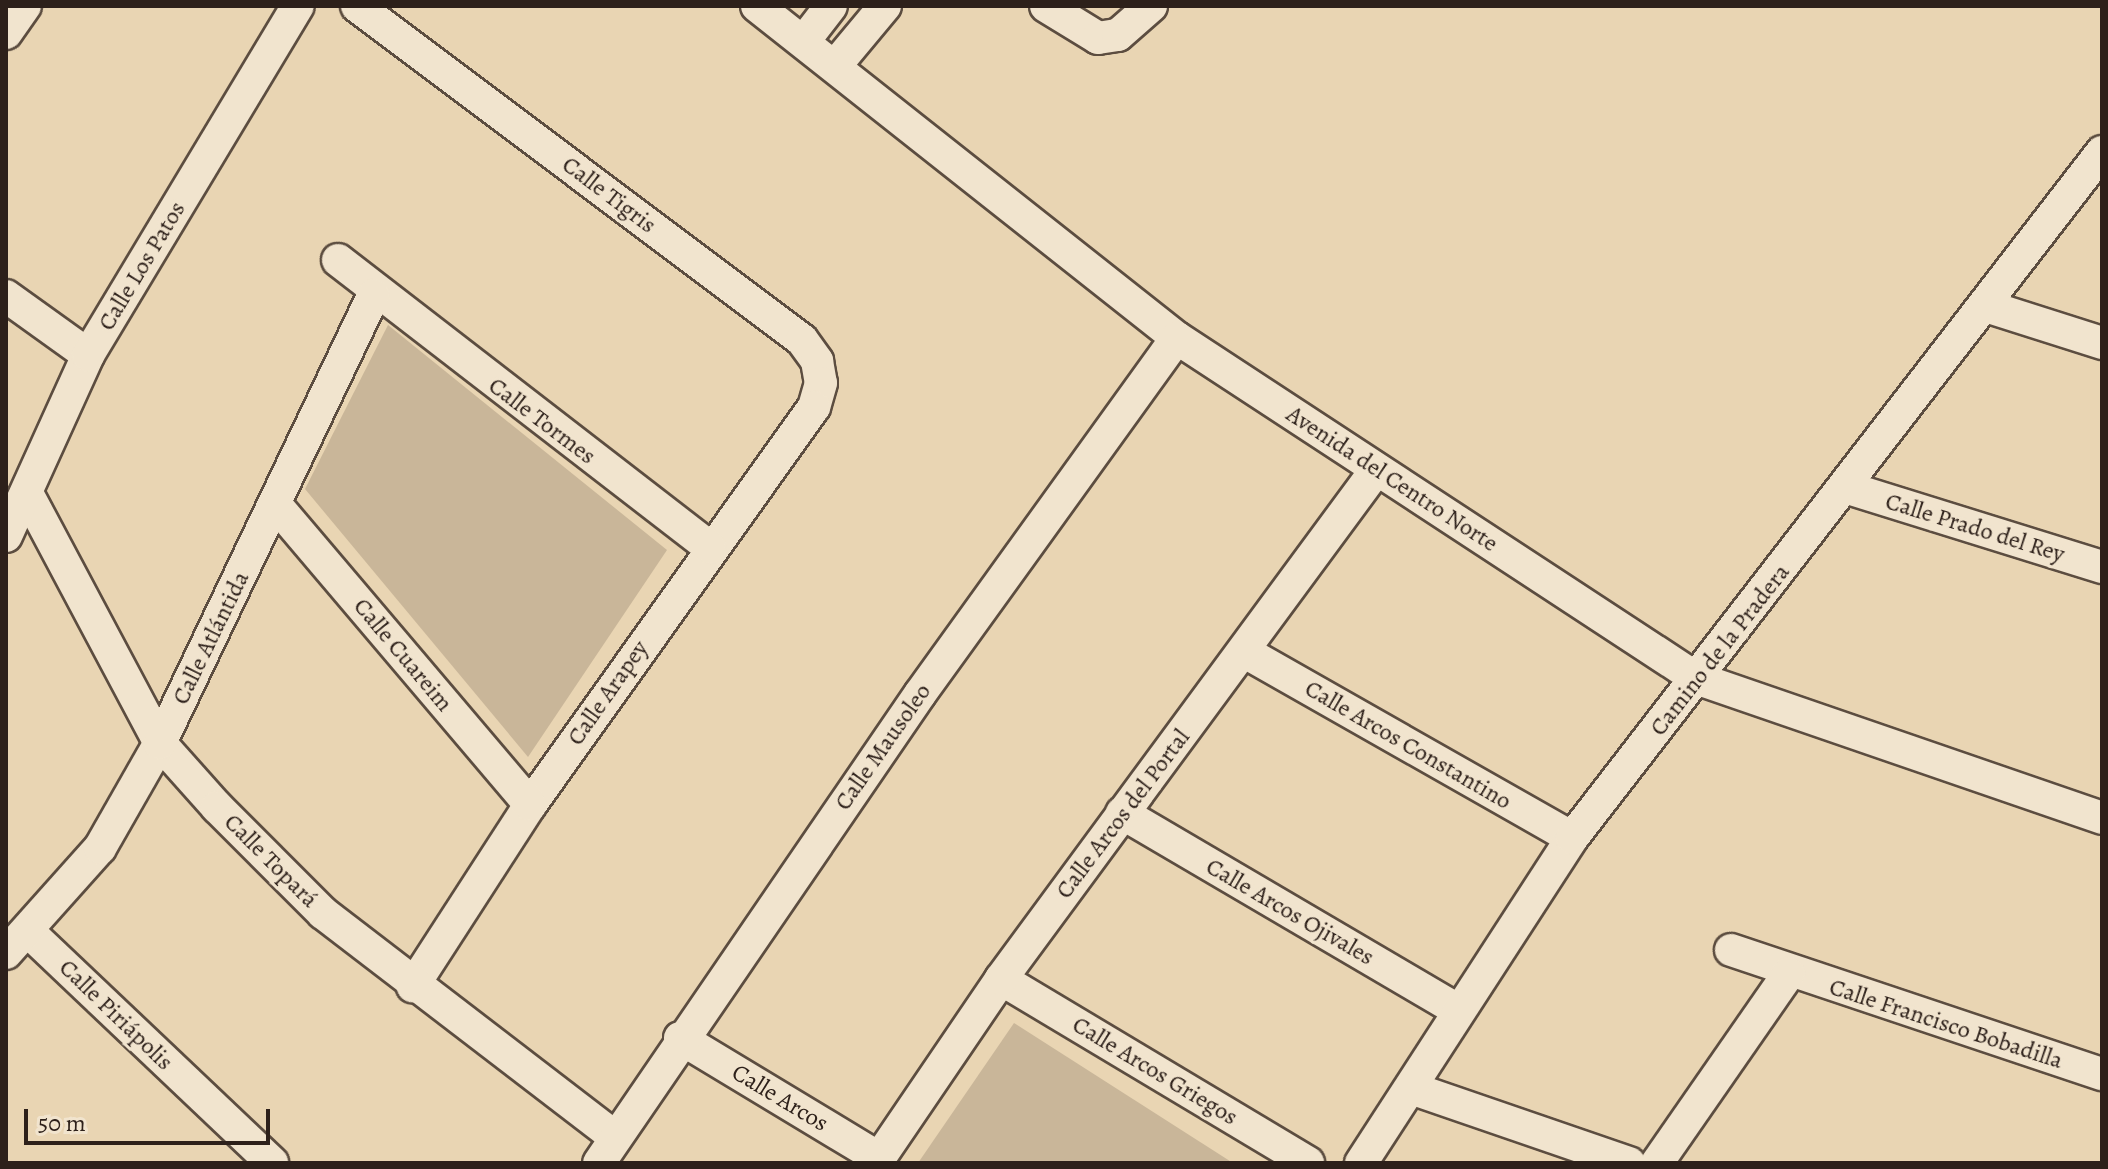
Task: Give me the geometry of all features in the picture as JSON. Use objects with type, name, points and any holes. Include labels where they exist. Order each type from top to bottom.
[{"type":"street","points":[[6,33],[25,6]]},
{"type":"street","name":"Calle Los Patos","points":[[6,536],[29,497],[88,355],[298,6]]},
{"type":"street","name":"Calle Tigris","points":[[357,6],[802,340],[817,361],[814,407]]},
{"type":"street","name":"Avenida del Centro Norte","points":[[757,6],[1177,338],[1696,678],[2102,818]]},
{"type":"street","points":[[804,41],[831,6]]},
{"type":"street","points":[[835,66],[885,6]]},
{"type":"street","points":[[1046,6],[1080,32],[1118,35],[1151,6]]},
{"type":"street","name":"Camino de la Pradera","points":[[1361,1163],[1572,838],[1848,488],[2102,152]]},
{"type":"street","name":"Calle Tormes","points":[[338,260],[374,295],[710,548]]},
{"type":"street","name":"Calle Atlántida","points":[[18,943],[100,848],[160,743],[374,295]]},
{"type":"street","points":[[6,296],[88,355]]},
{"type":"street","points":[[1986,306],[2102,343]]},
{"type":"street","name":"Calle Mausoleo","points":[[607,1150],[680,1038],[1177,338]]},
{"type":"street","name":"Calle Arapey","points":[[413,986],[530,805],[710,548],[814,407]]},
{"type":"street","name":"Calle Arcos del Portal","points":[[878,1161],[1001,979],[1245,652],[1376,470]]},
{"type":"street","name":"Calle Prado del Rey","points":[[1848,488],[2102,567]]},
{"type":"street","name":"Calle Topará","points":[[29,497],[160,743],[323,913],[607,1150]]},
{"type":"street","name":"Calle Cuareim","points":[[276,505],[530,805]]},
{"type":"street","name":"Calle Arcos Constantino","points":[[1245,652],[1572,838]]},
{"type":"street","name":"Calle Arcos Ojivales","points":[[1122,813],[1458,1010]]},
{"type":"street","name":"Calle Piriápolis","points":[[18,943],[272,1163]]},
{"type":"street","name":"Calle Francisco Bobadilla","points":[[1731,950],[1789,973],[2102,1074]]},
{"type":"street","points":[[1657,1163],[1789,973]]},
{"type":"street","name":"Calle Arcos Griegos","points":[[1001,979],[1308,1163]]},
{"type":"street","name":"Calle Arcos","points":[[680,1038],[878,1161]]},
{"type":"street","points":[[1411,1088],[1629,1163]]},
{"type":"shaded area","points":[[388,325],[667,550],[528,757],[305,489]]},
{"type":"shaded area","points":[[1014,1023],[1233,1163],[918,1163]]}]
